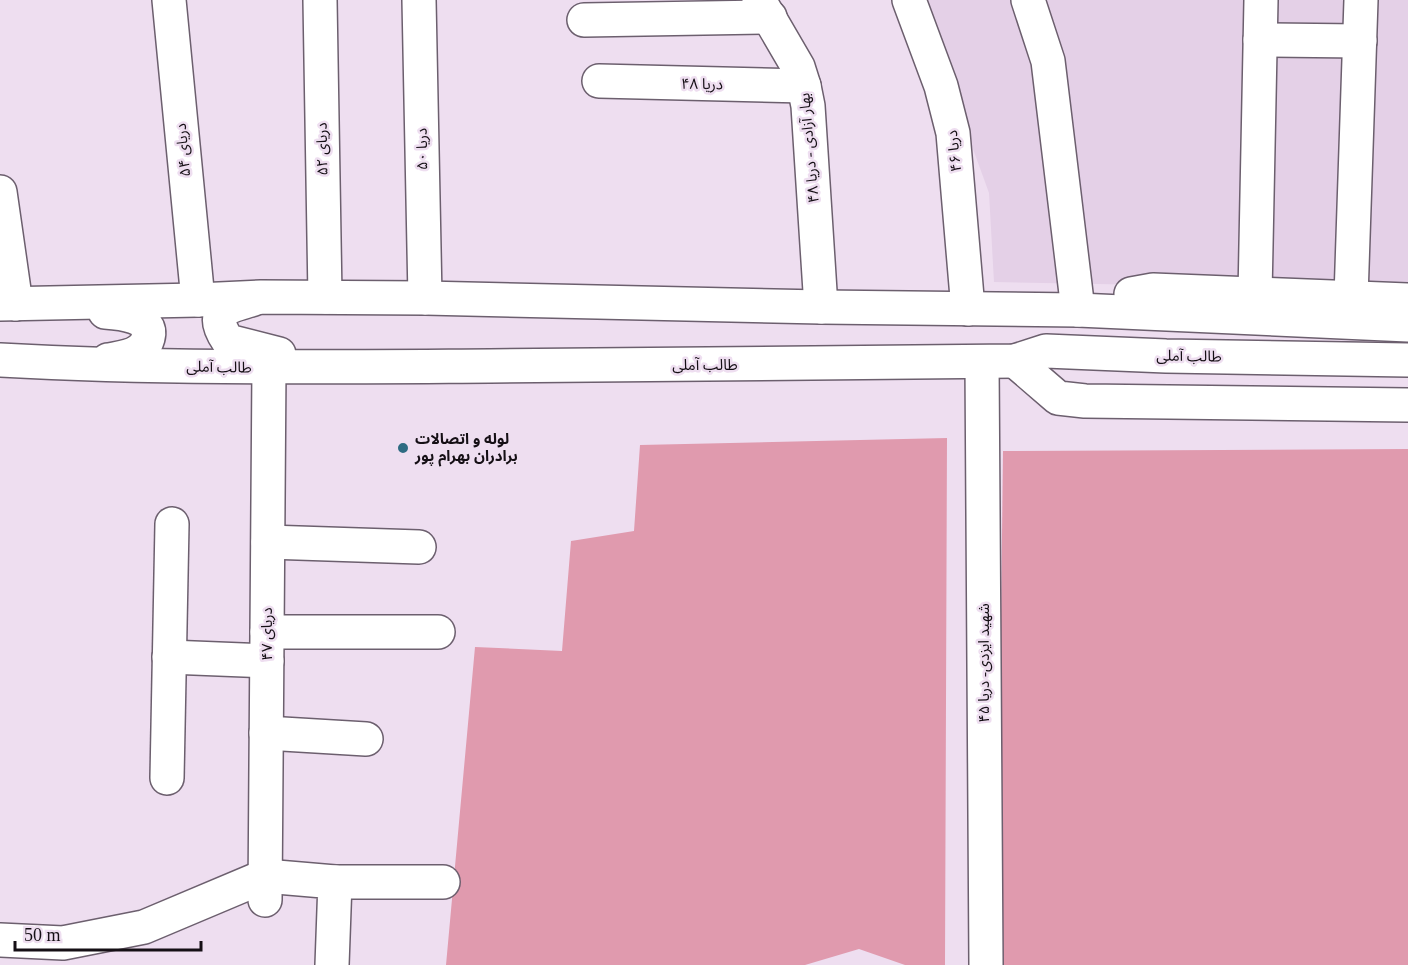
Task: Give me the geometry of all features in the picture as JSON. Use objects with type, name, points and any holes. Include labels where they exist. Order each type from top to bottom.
[{"type":"street","name":"دریای ۵۴","points":[[169,0],[198,300]]},
{"type":"street","name":"دریای ۵۲","points":[[320,0],[325,297]]},
{"type":"street","name":"دریا ۵۰","points":[[419,0],[425,298]]},
{"type":"street","name":"دریا ۴۶","points":[[909,0],[941,86],[953,133],[968,309]]},
{"type":"street","points":[[1028,0],[1048,61]]},
{"type":"street","points":[[1051,0],[1048,61],[1078,310]]},
{"type":"street","points":[[1255,294],[1261,0]]},
{"type":"street","points":[[1351,297],[1361,0]]},
{"type":"street","points":[[584,20],[764,8]]},
{"type":"street","name":"بهار آزادی - دریا ۴۸","points":[[764,8],[798,67],[808,106],[821,306]]},
{"type":"street","points":[[1260,40],[1360,41]]},
{"type":"street","name":"دریا ۴۸","points":[[599,81],[804,86]]},
{"type":"street","points":[[0,192],[8,304]]},
{"type":"street","points":[[1078,310],[1116,297],[1153,290],[1408,300]]},
{"type":"street","points":[[261,297],[232,306],[221,314],[219,320],[221,332],[228,341],[330,367]]},
{"type":"street","points":[[8,304],[261,297],[425,298],[1078,310],[1408,325]]},
{"type":"street","points":[[8,304],[124,313],[142,321],[148,327],[149,336],[141,350],[127,356],[80,364]]},
{"type":"street","name":"طالب آملی","points":[[0,360],[269,368],[982,362],[1015,361],[1047,351],[1408,360]]},
{"type":"street","points":[[1015,361],[1058,398],[1085,401],[1408,405]]},
{"type":"street","name":"شهید ایزدی- دریا ۴۵","points":[[982,362],[986,965]]},
{"type":"street","name":"دریای ۴۷","points":[[265,888],[269,368]]},
{"type":"street","points":[[167,778],[172,524]]},
{"type":"street","points":[[268,542],[419,547]]},
{"type":"street","points":[[169,657],[267,646],[438,632]]},
{"type":"street","points":[[266,733],[366,739]]},
{"type":"street","points":[[332,965],[335,882]]},
{"type":"street","points":[[0,940],[62,954],[265,888],[335,882],[443,882]]},
{"type":"shaded area","points":[[919,0],[1408,0],[1408,290],[994,282],[989,193]]},
{"type":"shaded area","points":[[947,438],[945,965],[905,965],[859,949],[805,965],[446,965],[475,647],[562,651],[571,541],[634,531],[640,445]]},
{"type":"shaded area","points":[[1408,449],[1408,965],[997,965],[1003,451]]},
{"type":"place","name":"لوله و اتصالات برادران بهرام پور","points":[[403,448]]}]
